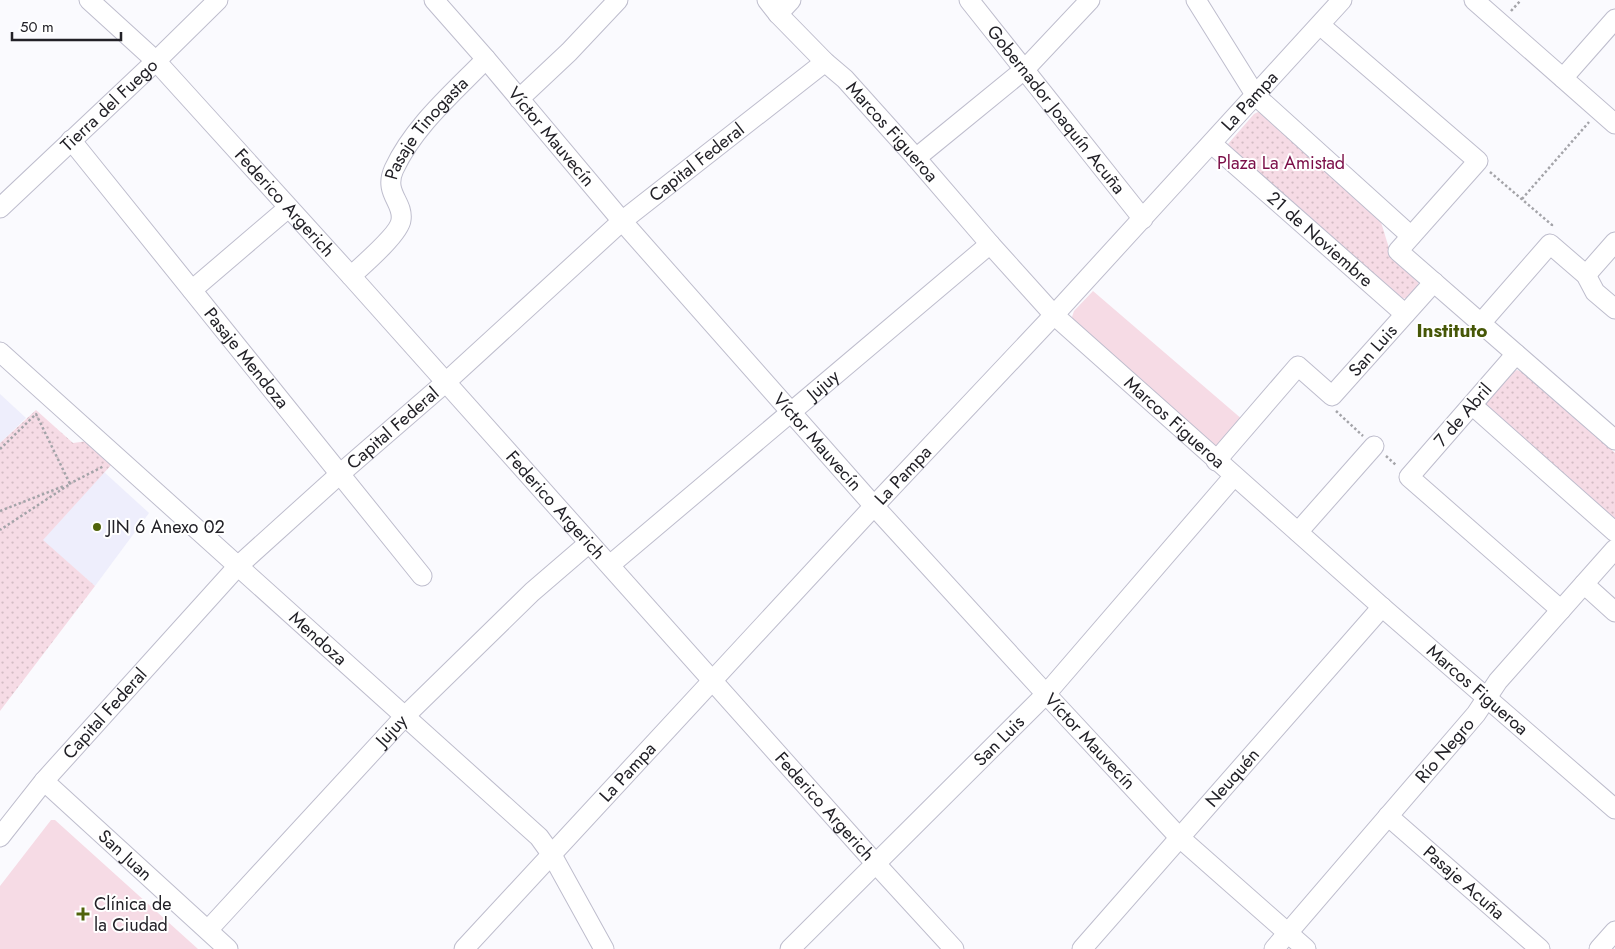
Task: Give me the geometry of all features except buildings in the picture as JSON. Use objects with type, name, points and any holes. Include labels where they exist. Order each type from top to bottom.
[{"type":"street","name":"Federico Argerich","points":[[89,0],[156,60],[954,949]]},
{"type":"street","name":"Tierra del Fuego","points":[[0,208],[218,0]]},
{"type":"street","name":"Víctor Mauvecín","points":[[434,0],[622,221],[874,506],[1046,694],[1180,837],[1306,949]]},
{"type":"street","points":[[519,99],[618,0]]},
{"type":"street","points":[[772,7],[791,0]]},
{"type":"street","name":"Gobernador Joaquín Acuña","points":[[970,0],[1143,219]]},
{"type":"street","points":[[916,158],[1025,69],[1090,0]]},
{"type":"street","points":[[1196,0],[1256,96],[1411,236]]},
{"type":"street","name":"La Pampa","points":[[464,949],[712,680],[1143,219],[1342,0]]},
{"type":"street","points":[[1474,0],[1615,124]]},
{"type":"street","name":"Marcos Figueroa","points":[[772,7],[825,62],[845,79],[1054,315],[1216,461],[1615,809]]},
{"type":"street","points":[[1563,78],[1615,19]]},
{"type":"street","points":[[1320,25],[1478,161],[1398,250],[1615,440]]},
{"type":"street","name":"Pasaje Tinogasta","points":[[351,276],[397,230],[402,220],[391,191],[390,181],[394,170],[419,129],[486,59]]},
{"type":"street","name":"Capital Federal","points":[[0,837],[44,781],[238,566],[446,382],[622,221],[825,62]]},
{"type":"street","name":"Pasaje Mendoza","points":[[71,140],[422,576]]},
{"type":"street","name":"21 de Noviembre","points":[[1212,144],[1406,314]]},
{"type":"street","points":[[192,290],[288,208]]},
{"type":"street","points":[[1586,275],[1615,242]]},
{"type":"street","name":"Jujuy","points":[[610,565],[990,244]]},
{"type":"street","points":[[1481,323],[1550,244],[1586,275],[1595,292],[1615,309]]},
{"type":"street","name":"San Luis","points":[[1216,461],[1298,366],[1332,396],[1434,282]]},
{"type":"street","name":"Mendoza","points":[[0,352],[539,836],[552,855],[604,949]]},
{"type":"street","name":"7 de Abril","points":[[1516,354],[1409,477],[1561,610]]},
{"type":"street","points":[[1472,404],[1615,532]]},
{"type":"street","points":[[1298,532],[1374,446]]},
{"type":"street","name":"San Luis","points":[[790,949],[1046,694],[1234,476]]},
{"type":"street","name":"Jujuy","points":[[208,930],[405,716],[532,592],[589,543]]},
{"type":"street","name":"Río Negro","points":[[1274,949],[1476,714],[1498,681],[1615,549]]},
{"type":"street","points":[[1584,584],[1615,612]]},
{"type":"street","name":"Neuquén","points":[[1082,949],[1382,607]]},
{"type":"street","name":"San Juan","points":[[44,781],[228,949]]},
{"type":"street","name":"Pasaje Acuña","points":[[1388,816],[1540,949]]},
{"type":"street","points":[[1599,949],[1615,931]]},
{"type":"path","points":[[1522,199],[1600,110]]},
{"type":"path","points":[[1478,161],[1552,225],[1550,244]]},
{"type":"path","points":[[0,449],[36,414],[70,484]]},
{"type":"path","points":[[0,530],[70,484],[105,466]]},
{"type":"path","points":[[0,511],[70,484]]},
{"type":"shaded area","points":[[0,394],[26,418],[0,443]]},
{"type":"shaded area","name":"JIN 6 Anexo 02","points":[[104,472],[149,513],[95,586],[42,540]]},
{"type":"green space","name":"Plaza La Amistad","points":[[1262,113],[1380,220],[1392,253],[1419,282],[1409,297],[1399,298],[1229,149],[1228,144],[1254,114]]},
{"type":"green space","points":[[1093,291],[1243,420],[1223,442],[1216,446],[1209,445],[1076,326],[1072,317],[1074,311]]},
{"type":"green space","points":[[1517,370],[1525,373],[1615,453],[1615,522],[1486,410],[1485,402],[1508,374]]},
{"type":"green space","points":[[36,410],[73,443],[88,441],[113,463],[43,540],[95,586],[0,711],[0,443]]},
{"type":"green space","name":"Clínica de la Ciudad","points":[[51,820],[55,820],[198,949],[0,949],[0,886]]},
{"type":"place","name":"JIN 6 Anexo 02","points":[[97,527]]},
{"type":"place","name":"Clínica de la Ciudad","points":[[83,914]]},
{"type":"district","name":"Instituto","points":[[1452,330]]}]
